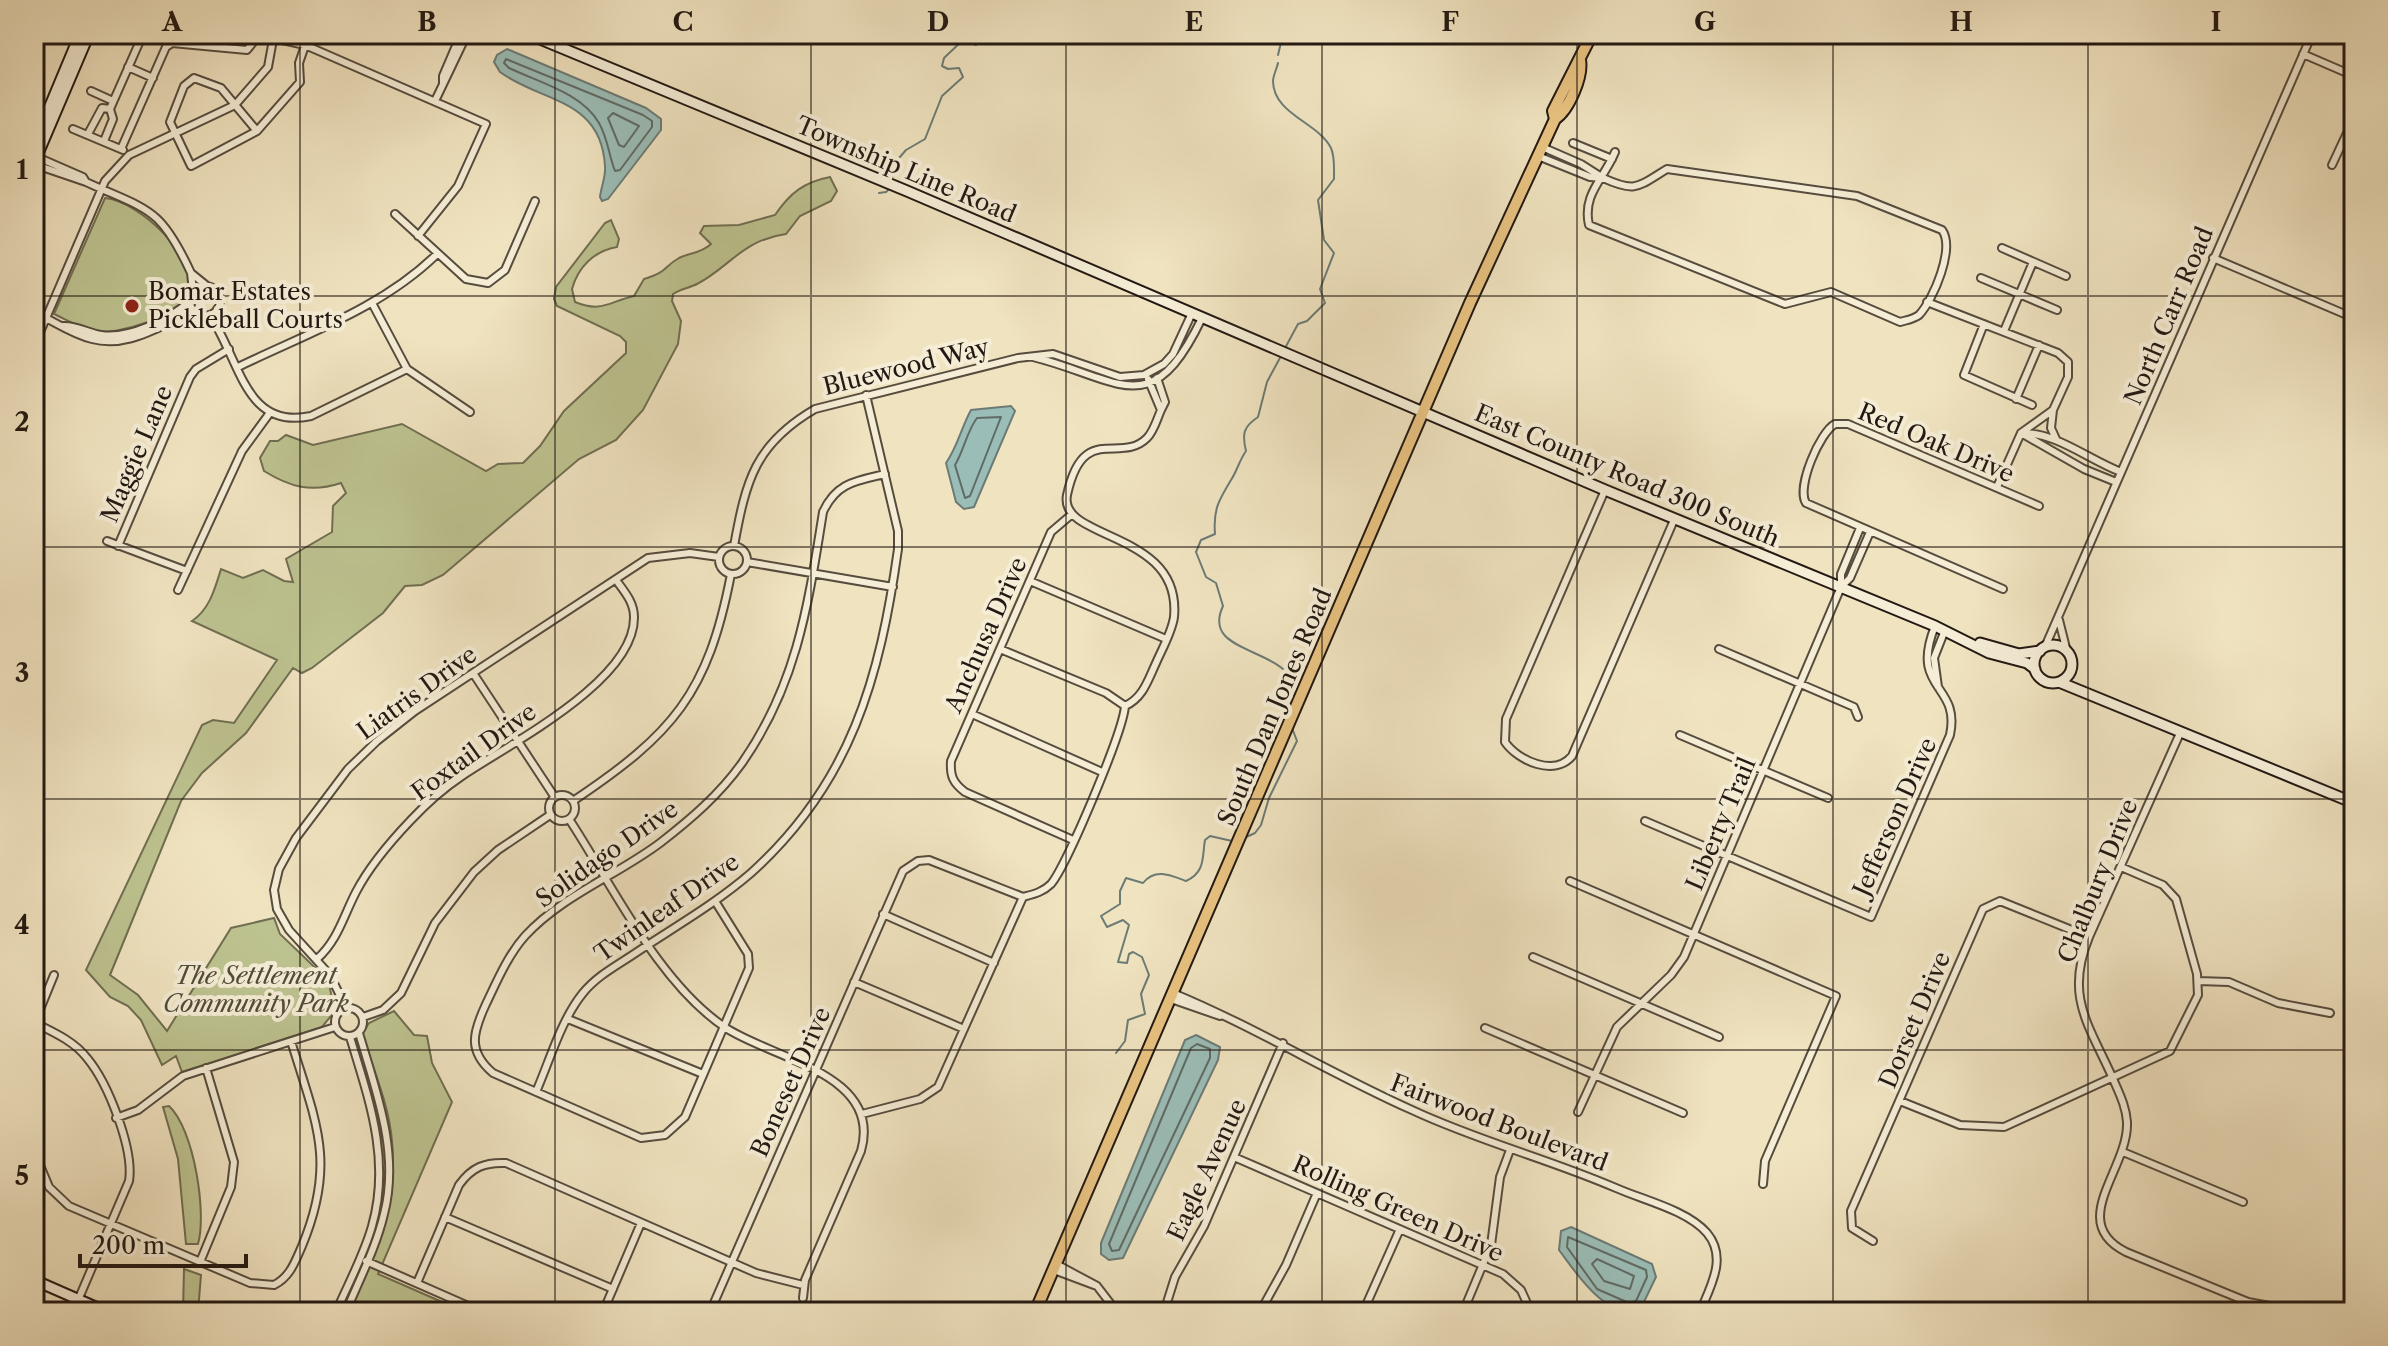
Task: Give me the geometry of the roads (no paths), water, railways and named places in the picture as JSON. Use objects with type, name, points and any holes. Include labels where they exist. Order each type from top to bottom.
[{"type":"main road","name":"South Dan Jones Road","points":[[1035,1312],[1424,412],[1555,119],[1562,114],[1578,80],[1582,69],[1580,60],[1592,34]]},
{"type":"street","points":[[34,144],[80,34]]},
{"type":"street","points":[[35,161],[89,34]]},
{"type":"street","points":[[104,141],[113,119],[110,109],[143,34]]},
{"type":"street","points":[[257,131],[213,83],[194,78],[187,81],[170,122],[191,166],[257,131],[300,82],[299,63],[309,34]]},
{"type":"street","points":[[443,84],[443,76],[461,34]]},
{"type":"street","points":[[435,101],[467,34]]},
{"type":"street","name":"Township Line Road","points":[[528,34],[872,176],[1266,346]]},
{"type":"street","name":"North Carr Road","points":[[2043,649],[2312,34]]},
{"type":"street","points":[[121,149],[166,47],[172,43],[247,50],[257,35],[274,36],[305,45],[486,124],[458,186],[442,210],[418,236]]},
{"type":"street","points":[[34,346],[102,190],[129,155],[235,105],[268,67],[274,36]]},
{"type":"street","points":[[2303,54],[2354,76]]},
{"type":"street","points":[[128,67],[153,78]]},
{"type":"street","points":[[91,91],[113,101]]},
{"type":"street","points":[[88,134],[98,112],[102,108],[110,109]]},
{"type":"street","points":[[2332,165],[2354,118]]},
{"type":"street","points":[[35,161],[46,128],[45,119]]},
{"type":"street","points":[[73,129],[129,155]]},
{"type":"street","points":[[1540,152],[1581,164],[1603,178],[1627,189],[1639,187],[1667,169],[1857,196],[1942,230],[1947,237],[1947,256],[1919,315],[1900,322],[1831,292],[1785,304],[1589,225],[1585,207],[1593,186],[1603,178],[1614,155],[1573,143]]},
{"type":"street","points":[[35,161],[42,167],[86,182],[157,216],[175,239],[191,273],[193,291],[190,301],[173,313],[129,333],[98,334],[63,326]]},
{"type":"street","points":[[395,214],[437,254],[476,284],[488,283],[505,270],[535,201]]},
{"type":"street","points":[[2002,248],[2066,276]]},
{"type":"street","points":[[238,367],[372,303],[410,280],[437,254]]},
{"type":"street","points":[[2213,258],[2354,318]]},
{"type":"street","points":[[2004,331],[2033,262]]},
{"type":"street","points":[[191,273],[218,295],[218,329]]},
{"type":"street","points":[[1981,278],[2057,310]]},
{"type":"street","points":[[193,291],[207,286]]},
{"type":"street","points":[[190,301],[195,312],[205,316],[218,329],[255,400],[272,416],[294,420],[311,416],[407,369]]},
{"type":"street","points":[[1927,302],[2063,356],[2070,370],[2053,410],[2051,428],[2056,439]]},
{"type":"street","points":[[372,303],[407,369],[470,412]]},
{"type":"street","points":[[205,316],[217,309]]},
{"type":"street","points":[[34,312],[92,339],[129,340],[195,312]]},
{"type":"street","name":"Bluewood Way","points":[[734,546],[749,480],[774,438],[815,409],[1029,356],[1053,354],[1120,377],[1146,374],[1164,364],[1180,342],[1192,313]]},
{"type":"street","points":[[1029,356],[1107,384],[1125,387],[1149,383],[1176,366],[1202,318]]},
{"type":"street","points":[[1984,324],[1964,375],[2032,405]]},
{"type":"street","points":[[1180,342],[1189,345]]},
{"type":"street","points":[[2016,399],[2039,345]]},
{"type":"street","name":"East County Road 300 South","points":[[1266,346],[1674,520],[1940,628],[1989,653],[2027,663],[2035,669]]},
{"type":"street","name":"Maggie Lane","points":[[118,546],[190,377],[196,369],[229,349]]},
{"type":"street","points":[[1125,706],[1141,696],[1166,639],[1174,617],[1171,590],[1160,568],[1138,548],[1081,523],[1071,515],[1067,497],[1088,452],[1097,448],[1120,448],[1148,437],[1165,402],[1154,371]]},
{"type":"street","points":[[1146,374],[1161,410]]},
{"type":"street","name":"Twinleaf Drive","points":[[536,1092],[568,1019],[592,984],[751,873],[792,831],[842,759],[879,664],[893,587],[898,531],[866,395]]},
{"type":"street","points":[[1997,487],[2021,433],[2053,410]]},
{"type":"street","points":[[178,590],[242,451],[272,416]]},
{"type":"street","name":"Red Oak Drive","points":[[2003,589],[1812,507],[1803,498],[1802,485],[1824,433],[1835,424],[1848,424],[2039,506]]},
{"type":"street","points":[[2021,433],[2056,439],[2089,460],[2121,472]]},
{"type":"street","points":[[2021,433],[2116,482]]},
{"type":"street","name":"Solidago Drive","points":[[703,1074],[685,1117],[665,1135],[641,1138],[493,1073],[476,1054],[474,1030],[498,978],[524,937],[552,911],[656,845],[709,804],[743,761],[769,722],[798,651],[823,512],[828,500],[848,482],[885,474]]},
{"type":"street","points":[[1605,490],[1506,719],[1506,745],[1529,759],[1556,767],[1572,756],[1674,520]]},
{"type":"street","name":"Anchusa Drive","points":[[1071,515],[1051,532],[951,761],[952,778],[965,792],[1073,840]]},
{"type":"street","name":"Liberty Trail","points":[[1578,1112],[1617,1027],[1676,969],[1694,934],[1841,587],[1841,574],[1860,528]]},
{"type":"street","points":[[1841,587],[1850,578],[1870,532]]},
{"type":"street","points":[[107,541],[187,571]]},
{"type":"street","points":[[734,546],[745,552],[747,562],[742,571],[731,574],[720,566],[719,557],[723,549],[734,546]]},
{"type":"street","name":"Liatris Drive","points":[[346,1008],[330,975],[289,930],[277,909],[274,890],[279,869],[322,801],[348,769],[415,711],[648,558],[670,553],[719,557]]},
{"type":"street","points":[[747,562],[893,587]]},
{"type":"street","points":[[573,801],[648,748],[685,705],[714,646],[731,574]]},
{"type":"street","name":"Foxtail Drive","points":[[317,959],[337,936],[357,891],[380,854],[413,817],[458,779],[579,701],[620,655],[630,638],[634,618],[632,603],[616,580]]},
{"type":"street","points":[[1030,581],[1166,639]]},
{"type":"street","points":[[2059,613],[2060,630],[2071,668],[2077,678],[2104,699]]},
{"type":"street","name":"Jefferson Drive","points":[[1727,855],[1871,917],[1950,735],[1952,714],[1938,687],[1934,658],[1940,628]]},
{"type":"street","name":"East County Road 300 South","points":[[1972,642],[2019,654],[2043,649]]},
{"type":"street","points":[[2067,652],[2057,646],[2043,649],[2035,669],[2044,681],[2059,682],[2104,699],[2354,803]]},
{"type":"street","points":[[1000,649],[1106,693],[1125,706]]},
{"type":"street","points":[[1719,649],[1854,707],[1858,717]]},
{"type":"street","points":[[2059,682],[2071,668]]},
{"type":"street","points":[[473,673],[554,796]]},
{"type":"street","points":[[862,1114],[933,1093],[1023,897],[1036,894],[1054,880],[1124,721],[1125,706]]},
{"type":"street","points":[[972,714],[1102,772]]},
{"type":"street","name":"Chalbury Drive","points":[[2181,731],[2080,960],[2078,996],[2126,1117],[2123,1152],[2100,1207],[2101,1228],[2108,1241],[2126,1252],[2248,1302],[2287,1311]]},
{"type":"street","points":[[1680,735],[1828,798]]},
{"type":"street","points":[[563,794],[573,801],[574,812],[569,819],[560,821],[550,815],[549,804],[554,796],[563,794]]},
{"type":"street","points":[[363,1017],[394,1002],[435,923],[474,872],[498,850],[550,815]]},
{"type":"street","points":[[569,819],[649,944],[681,987],[723,1026],[843,1087],[862,1114],[864,1136],[861,1151],[803,1285],[803,1298]]},
{"type":"street","points":[[1645,821],[1727,855]]},
{"type":"street","name":"Boneset Drive","points":[[710,1312],[903,871],[918,861],[945,864],[1023,897]]},
{"type":"street","points":[[1900,1101],[1960,1125],[1995,1128],[2104,1083],[2170,1051],[2198,995],[2198,981],[2176,899],[2163,885],[2121,867]]},
{"type":"street","points":[[1570,881],[1836,996],[1765,1161],[1763,1184]]},
{"type":"street","points":[[568,1019],[703,1074],[749,968],[748,954],[715,901]]},
{"type":"street","name":"Dorset Drive","points":[[1873,1241],[1852,1228],[1849,1218],[1983,909],[2000,901],[2089,937]]},
{"type":"street","points":[[883,914],[994,963]]},
{"type":"street","points":[[1533,957],[1719,1037]]},
{"type":"street","points":[[54,975],[34,1024],[62,1036],[86,1056],[116,1118],[131,1165],[78,1306],[70,1312]]},
{"type":"street","points":[[2198,981],[2229,982],[2278,1003],[2330,1013]]},
{"type":"street","points":[[854,982],[964,1029]]},
{"type":"street","name":"Fairwood Boulevard","points":[[1172,996],[1283,1043],[1386,1099],[1510,1150],[1582,1173],[1693,1221],[1715,1246],[1716,1273],[1700,1312]]},
{"type":"street","points":[[359,1033],[350,1037],[342,1035],[335,1027],[336,1017],[346,1008],[356,1010],[363,1017]]},
{"type":"street","points":[[346,1312],[385,1211],[389,1158],[380,1104],[359,1033],[363,1017]]},
{"type":"street","points":[[116,1118],[138,1110],[172,1082],[335,1027]]},
{"type":"street","points":[[1485,1028],[1683,1113]]},
{"type":"street","points":[[336,1312],[376,1208],[380,1157],[374,1118],[350,1037]]},
{"type":"street","points":[[34,1151],[37,1164],[59,1199],[110,1224],[259,1286],[274,1285],[292,1269],[317,1210],[322,1150],[291,1041]]},
{"type":"street","name":"Eagle Avenue","points":[[1164,1312],[1175,1277],[1204,1226],[1283,1043]]},
{"type":"street","points":[[200,1262],[231,1187],[234,1162],[206,1068]]},
{"type":"street","points":[[1463,1312],[1493,1238],[1500,1177],[1510,1150]]},
{"type":"street","points":[[2123,1152],[2243,1202]]},
{"type":"street","name":"Rolling Green Drive","points":[[1234,1157],[1483,1265],[1516,1283],[1531,1312]]},
{"type":"street","points":[[417,1283],[468,1173],[491,1162],[506,1163],[760,1275],[803,1285]]},
{"type":"street","points":[[1260,1312],[1286,1265],[1317,1193]]},
{"type":"street","points":[[445,1217],[613,1289]]},
{"type":"street","points":[[603,1312],[641,1223]]},
{"type":"street","points":[[1363,1312],[1400,1229]]},
{"type":"street","points":[[359,1258],[482,1312]]},
{"type":"street","points":[[1055,1267],[1097,1286],[1117,1312]]},
{"type":"street","points":[[34,1280],[78,1306],[107,1312]]},
{"type":"street","points":[[2287,1311],[2303,1312]]},
{"type":"water","points":[[507,49],[646,108],[661,119],[661,130],[608,199],[602,201],[600,197],[605,166],[601,144],[593,127],[567,105],[500,72],[494,62],[497,55]]},
{"type":"water","points":[[1011,406],[1015,411],[974,507],[964,509],[956,502],[946,463],[971,410]]},
{"type":"water","points":[[1196,1035],[1220,1047],[1218,1060],[1123,1258],[1109,1260],[1101,1254],[1101,1243],[1185,1040]]},
{"type":"water","points":[[1571,1227],[1652,1264],[1656,1277],[1642,1306],[1630,1310],[1617,1309],[1605,1303],[1584,1282],[1559,1250],[1561,1231]]},
{"type":"waterway","points":[[892,181],[893,165],[906,150],[925,139],[942,96],[963,77],[959,68],[942,66],[944,58],[964,39],[976,45],[979,34]]},
{"type":"waterway","points":[[1278,55],[1283,34]]},
{"type":"waterway","points":[[1278,63],[1273,79],[1280,102],[1325,139],[1331,148],[1334,167],[1334,179],[1318,200],[1324,240],[1334,253],[1320,289],[1325,303],[1307,321],[1298,324],[1284,350]]},
{"type":"waterway","points":[[879,193],[891,187]]},
{"type":"waterway","points":[[1281,356],[1267,382],[1258,417],[1245,431],[1246,451],[1218,505],[1215,534],[1201,540],[1196,552],[1206,577],[1216,583],[1223,606],[1219,621],[1222,632],[1230,640],[1270,660],[1292,679],[1284,713],[1287,719]]},
{"type":"waterway","points":[[1242,839],[1255,833],[1261,825],[1269,798],[1297,741],[1292,728]]},
{"type":"waterway","points":[[1116,1053],[1125,1041],[1128,1020],[1145,1014],[1141,994],[1149,975],[1142,957],[1133,952],[1129,954],[1127,963],[1118,962],[1129,925],[1123,920],[1107,927],[1101,916],[1120,904],[1120,891],[1126,878],[1143,883],[1148,878],[1163,874],[1186,881],[1200,868],[1205,840],[1210,836],[1232,841]]},
{"type":"place","name":"Bomar Estates Pickleball Courts","points":[[132,306]]},
{"type":"park label","name":"The Settlement Community Park","points":[[256,990]]}]
